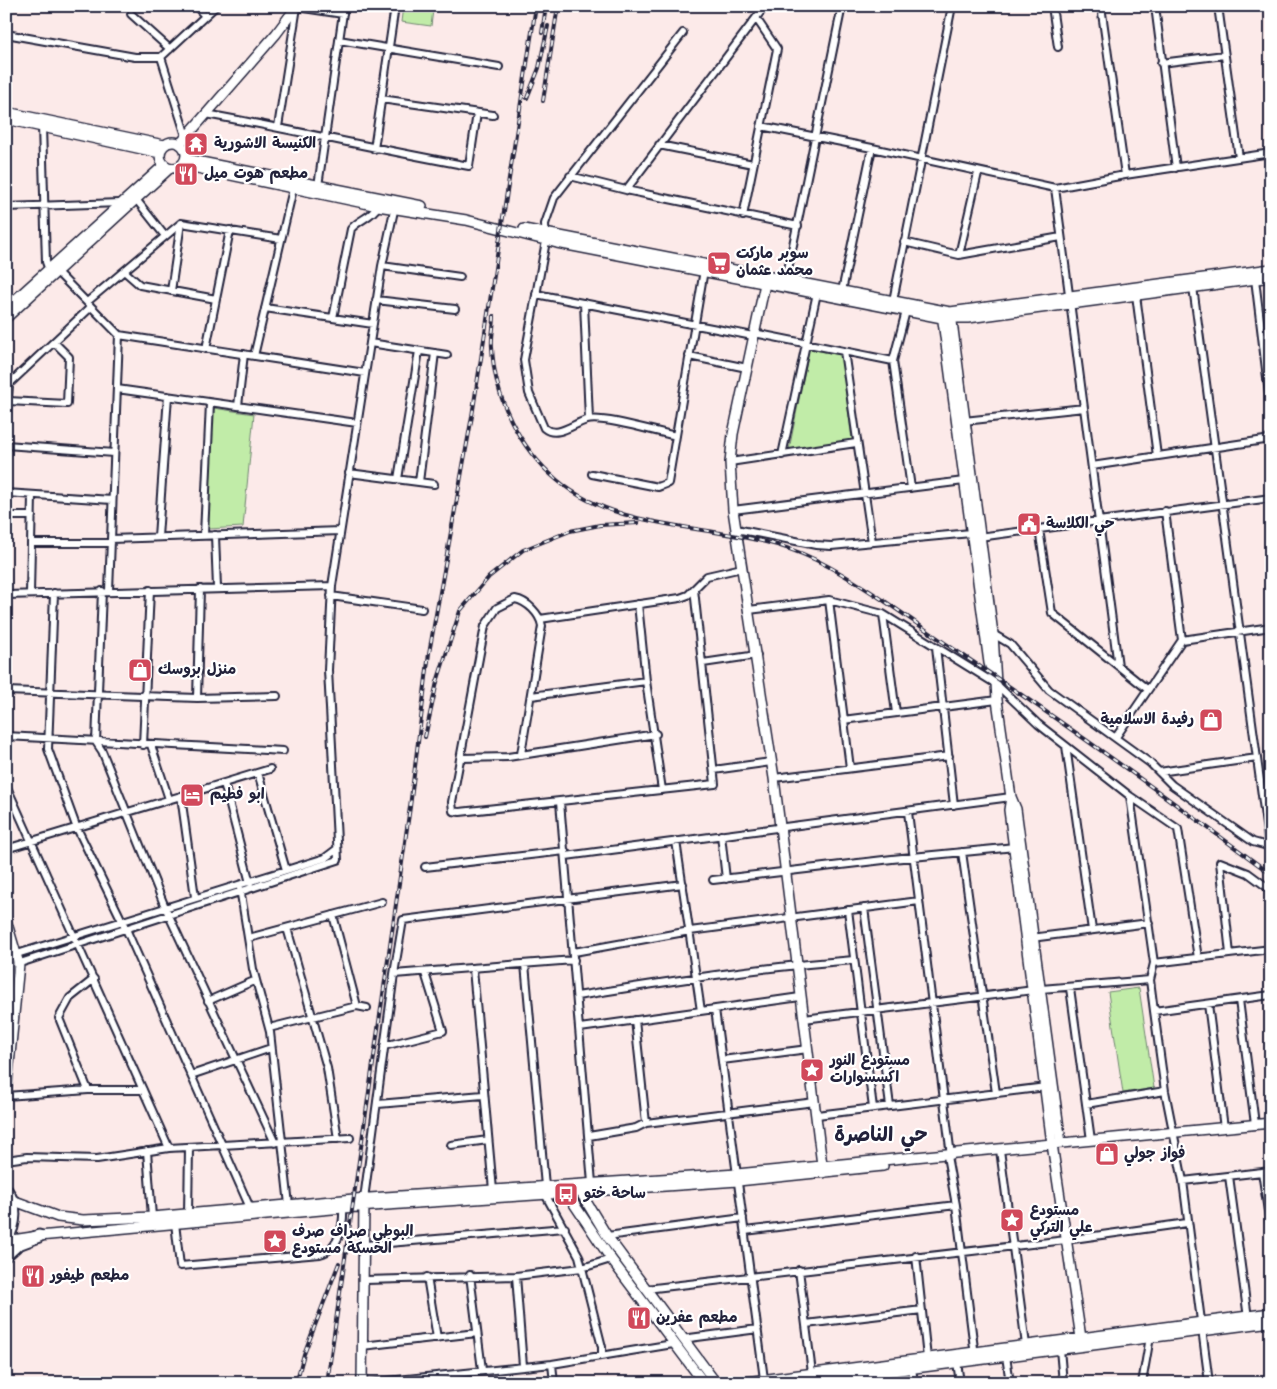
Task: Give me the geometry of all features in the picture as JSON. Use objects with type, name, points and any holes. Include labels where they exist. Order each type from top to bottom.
[{"type":"highway","points":[[6,1241],[14,1222],[9,1194]]},
{"type":"highway","points":[[6,1255],[18,1244],[39,1236]]},
{"type":"street","points":[[196,6],[205,16]]},
{"type":"street","points":[[6,34],[135,57],[161,58],[216,6]]},
{"type":"street","points":[[297,6],[342,14]]},
{"type":"street","points":[[180,144],[276,34],[297,6]]},
{"type":"street","points":[[278,127],[297,6]]},
{"type":"street","points":[[318,186],[344,6]]},
{"type":"street","points":[[374,149],[395,6]]},
{"type":"street","points":[[626,190],[765,6]]},
{"type":"street","points":[[785,283],[842,6]]},
{"type":"street","points":[[893,301],[904,242],[923,160],[952,6]]},
{"type":"street","points":[[1052,6],[1058,46]]},
{"type":"street","points":[[1102,6],[1125,175]]},
{"type":"street","points":[[1155,6],[1176,168]]},
{"type":"street","points":[[1218,6],[1239,158]]},
{"type":"street","points":[[131,14],[170,49]]},
{"type":"street","points":[[743,216],[777,48],[756,18]]},
{"type":"street","points":[[676,436],[589,419],[558,431],[549,431],[544,428],[529,393],[524,360],[546,237],[545,224],[550,207],[570,176],[683,33]]},
{"type":"street","points":[[339,40],[499,67]]},
{"type":"street","points":[[1161,63],[1224,55]]},
{"type":"street","points":[[161,58],[186,136]]},
{"type":"street","points":[[381,99],[492,115]]},
{"type":"street","points":[[6,112],[162,149]]},
{"type":"street","points":[[206,114],[325,136],[374,149],[469,166],[477,113]]},
{"type":"street","points":[[6,119],[162,149],[173,142],[185,148],[184,162]]},
{"type":"street","points":[[42,126],[46,262],[120,335],[364,373]]},
{"type":"street","points":[[761,126],[1056,188],[1125,175],[1271,153]]},
{"type":"street","points":[[659,145],[753,164]]},
{"type":"street","points":[[842,291],[872,148]]},
{"type":"street","points":[[162,149],[167,166]]},
{"type":"street","points":[[167,166],[176,168],[184,162],[318,186],[395,205],[704,270],[766,279]]},
{"type":"street","points":[[184,162],[293,189],[378,206],[395,205]]},
{"type":"street","points":[[6,308],[54,271],[135,198],[167,166]]},
{"type":"street","points":[[6,318],[120,203],[167,166]]},
{"type":"street","points":[[959,255],[978,173]]},
{"type":"street","points":[[570,176],[743,216],[798,226]]},
{"type":"street","points":[[1056,188],[1118,666]]},
{"type":"street","points":[[254,356],[293,189]]},
{"type":"street","points":[[135,198],[165,236]]},
{"type":"street","points":[[6,207],[120,203]]},
{"type":"street","points":[[9,964],[19,964],[338,860],[328,670],[332,586],[376,300],[395,205]]},
{"type":"street","points":[[333,318],[351,229],[359,221],[373,213],[378,206]]},
{"type":"street","points":[[6,422],[8,383],[54,342],[124,271],[181,223],[282,239]]},
{"type":"street","points":[[171,291],[181,223]]},
{"type":"street","points":[[206,349],[230,230]]},
{"type":"street","points":[[546,237],[785,283],[842,291],[893,301],[946,315]]},
{"type":"street","points":[[904,242],[959,255],[1061,237]]},
{"type":"street","points":[[382,266],[460,277]]},
{"type":"street","points":[[1070,301],[1271,269]]},
{"type":"street","points":[[592,474],[664,486],[668,483],[704,270]]},
{"type":"street","points":[[124,271],[140,285],[216,299]]},
{"type":"street","points":[[785,283],[817,293],[906,311],[946,315],[1271,277]]},
{"type":"street","points":[[766,279],[732,439],[730,462],[733,510],[757,655],[774,778],[823,1170]]},
{"type":"street","points":[[1255,279],[1271,411]]},
{"type":"street","points":[[993,634],[1010,644],[1049,690],[1116,737],[1172,785],[1253,842],[1270,847],[1193,286]]},
{"type":"street","points":[[782,455],[817,293]]},
{"type":"street","points":[[536,294],[893,361]]},
{"type":"street","points":[[1136,294],[1157,456]]},
{"type":"street","points":[[376,300],[455,309]]},
{"type":"street","points":[[584,303],[589,419]]},
{"type":"street","points":[[265,308],[373,324]]},
{"type":"street","points":[[906,311],[893,361],[911,488]]},
{"type":"street","points":[[946,315],[964,421],[989,663],[996,684]]},
{"type":"street","points":[[946,315],[964,481],[993,634],[997,700],[1011,797],[1016,809],[1030,938],[1057,1144],[1066,1240],[1081,1338]]},
{"type":"street","points":[[120,335],[111,541],[105,591],[96,742],[102,751],[165,907],[236,1060],[278,1143]]},
{"type":"street","points":[[8,401],[67,404],[69,357],[54,342]]},
{"type":"street","points":[[370,343],[447,355]]},
{"type":"street","points":[[398,480],[419,350]]},
{"type":"street","points":[[844,352],[872,542]]},
{"type":"street","points":[[419,482],[435,353]]},
{"type":"street","points":[[238,406],[244,354]]},
{"type":"street","points":[[689,356],[747,368]]},
{"type":"street","points":[[117,389],[357,423]]},
{"type":"street","points":[[158,537],[168,396]]},
{"type":"street","points":[[204,535],[210,403]]},
{"type":"street","points":[[964,421],[1084,408]]},
{"type":"street","points":[[1092,466],[1271,439]]},
{"type":"street","points":[[730,462],[856,443]]},
{"type":"street","points":[[6,446],[114,453]]},
{"type":"street","points":[[349,473],[434,484]]},
{"type":"street","points":[[733,510],[964,481]]},
{"type":"street","points":[[6,493],[112,500]]},
{"type":"street","points":[[30,594],[32,495]]},
{"type":"street","points":[[736,529],[821,546],[1039,529],[1222,503],[1271,498]]},
{"type":"street","points":[[1116,737],[1182,640],[1165,511]]},
{"type":"street","points":[[6,516],[32,516]]},
{"type":"street","points":[[1039,529],[1052,613],[1147,689]]},
{"type":"street","points":[[31,543],[340,531]]},
{"type":"street","points":[[215,535],[218,588]]},
{"type":"street","points":[[540,619],[680,598],[694,590],[707,576],[742,568]]},
{"type":"street","points":[[6,595],[332,586]]},
{"type":"street","points":[[197,698],[200,589]]},
{"type":"street","points":[[143,745],[150,590]]},
{"type":"street","points":[[521,754],[542,626],[540,619],[524,602],[515,599],[501,605],[487,621],[452,802],[452,808],[456,812],[715,784],[694,590]]},
{"type":"street","points":[[54,593],[48,749],[76,826],[126,929],[252,1210]]},
{"type":"street","points":[[332,596],[422,608]]},
{"type":"street","points":[[749,610],[830,600],[883,614],[996,684],[1028,715],[1066,746],[1130,796],[1178,829],[1198,958]]},
{"type":"street","points":[[830,600],[850,768]]},
{"type":"street","points":[[638,604],[646,681],[656,734],[662,790]]},
{"type":"street","points":[[883,614],[896,713]]},
{"type":"street","points":[[1182,640],[1271,627]]},
{"type":"street","points":[[936,647],[954,805]]},
{"type":"street","points":[[703,663],[757,655]]},
{"type":"street","points":[[531,696],[646,681]]},
{"type":"street","points":[[6,691],[197,698],[277,696]]},
{"type":"street","points":[[843,720],[997,700]]},
{"type":"street","points":[[460,758],[495,758],[656,734]]},
{"type":"street","points":[[6,736],[143,745],[283,751]]},
{"type":"street","points":[[151,745],[170,799]]},
{"type":"street","points":[[1066,746],[1092,930]]},
{"type":"street","points":[[774,778],[949,756]]},
{"type":"street","points":[[1159,772],[1257,758]]},
{"type":"street","points":[[714,770],[771,762]]},
{"type":"street","points":[[6,849],[76,826],[270,769]]},
{"type":"street","points":[[258,773],[286,870]]},
{"type":"street","points":[[224,783],[251,889]]},
{"type":"street","points":[[6,785],[72,936],[79,944],[168,1148]]},
{"type":"street","points":[[181,796],[195,897]]},
{"type":"street","points":[[1130,796],[1154,963],[1150,980],[1154,1011],[1165,1091],[1183,1181],[1187,1223],[1210,1383]]},
{"type":"street","points":[[425,867],[676,841],[1011,797]]},
{"type":"street","points":[[1011,797],[1009,810],[1030,938]]},
{"type":"street","points":[[560,802],[570,900],[592,1183]]},
{"type":"street","points":[[908,812],[975,1356]]},
{"type":"street","points":[[721,835],[726,879]]},
{"type":"street","points":[[676,841],[701,1011]]},
{"type":"street","points":[[713,880],[1015,847]]},
{"type":"street","points":[[9,964],[17,954],[324,858],[337,849]]},
{"type":"street","points":[[962,852],[996,1093]]},
{"type":"street","points":[[1230,954],[1220,862],[1248,873],[1271,890]]},
{"type":"street","points":[[239,884],[256,980],[269,1028],[278,1143],[289,1205]]},
{"type":"street","points":[[362,1383],[365,1280],[364,1203],[384,1046],[403,920],[683,884]]},
{"type":"street","points":[[574,952],[690,930],[919,901]]},
{"type":"street","points":[[249,938],[382,902]]},
{"type":"street","points":[[864,908],[890,1106]]},
{"type":"street","points":[[848,910],[873,1108]]},
{"type":"street","points":[[334,915],[357,1006]]},
{"type":"street","points":[[6,920],[19,964],[6,1096],[88,1090],[143,1090]]},
{"type":"street","points":[[1030,938],[1149,923]]},
{"type":"street","points":[[287,928],[327,1068],[338,1139]]},
{"type":"street","points":[[6,945],[9,964],[6,1011]]},
{"type":"street","points":[[1154,963],[1271,949]]},
{"type":"street","points":[[394,974],[574,960]]},
{"type":"street","points":[[577,996],[696,977],[797,964],[854,960]]},
{"type":"street","points":[[525,964],[545,1190],[565,1228],[582,1268],[602,1347],[602,1355]]},
{"type":"street","points":[[473,968],[493,1190]]},
{"type":"street","points":[[384,1046],[444,1032],[425,972]]},
{"type":"street","points":[[88,1090],[58,1018],[70,998],[94,979]]},
{"type":"street","points":[[208,1000],[256,980]]},
{"type":"street","points":[[804,1019],[983,996],[1150,980]]},
{"type":"street","points":[[1070,988],[1091,1140]]},
{"type":"street","points":[[1037,990],[1046,1087],[1057,1144]]},
{"type":"street","points":[[1154,1011],[1271,995]]},
{"type":"street","points":[[580,1028],[800,997]]},
{"type":"street","points":[[1239,1000],[1256,1124]]},
{"type":"street","points":[[1208,1004],[1224,1128]]},
{"type":"street","points":[[269,1028],[357,1006],[367,1008]]},
{"type":"street","points":[[715,1009],[764,1379]]},
{"type":"street","points":[[635,1020],[646,1123]]},
{"type":"street","points":[[191,1075],[271,1048]]},
{"type":"street","points":[[722,1060],[808,1049]]},
{"type":"street","points":[[817,1115],[1046,1087]]},
{"type":"street","points":[[1086,1104],[1165,1091]]},
{"type":"street","points":[[378,1104],[483,1095]]},
{"type":"street","points":[[589,1136],[636,1128],[646,1123],[814,1102]]},
{"type":"street","points":[[9,1194],[58,1217],[83,1220],[152,1217],[252,1210],[289,1205],[364,1203],[738,1178],[934,1160],[949,1156],[1091,1140],[1271,1123]]},
{"type":"street","points":[[6,1160],[27,1157],[97,1158],[168,1148],[350,1138]]},
{"type":"street","points":[[451,1145],[488,1140]]},
{"type":"street","points":[[188,1214],[189,1147]]},
{"type":"street","points":[[1000,1150],[1026,1345]]},
{"type":"street","points":[[147,1151],[152,1217]]},
{"type":"street","points":[[1183,1181],[1271,1171]]},
{"type":"street","points":[[1262,1172],[1271,1230]]},
{"type":"street","points":[[1229,1176],[1248,1320]]},
{"type":"street","points":[[578,1188],[592,1183],[738,1178]]},
{"type":"street","points":[[578,1188],[607,1236],[716,1383]]},
{"type":"street","points":[[563,1189],[611,1259],[704,1383]]},
{"type":"street","points":[[364,1203],[493,1190],[545,1190]]},
{"type":"street","points":[[6,1241],[342,1204]]},
{"type":"street","points":[[175,1223],[180,1266],[320,1254],[331,1248],[339,1236],[343,1222],[342,1204]]},
{"type":"street","points":[[745,1231],[956,1205]]},
{"type":"street","points":[[607,1236],[743,1218]]},
{"type":"street","points":[[646,1289],[1066,1240],[1187,1223]]},
{"type":"street","points":[[365,1245],[565,1228]]},
{"type":"street","points":[[916,1256],[927,1358]]},
{"type":"street","points":[[365,1280],[516,1276],[582,1268],[611,1259]]},
{"type":"street","points":[[799,1270],[812,1373]]},
{"type":"street","points":[[470,1276],[482,1370]]},
{"type":"street","points":[[516,1276],[523,1366]]},
{"type":"street","points":[[427,1277],[437,1338]]},
{"type":"street","points":[[806,1324],[922,1310]]},
{"type":"street","points":[[738,1383],[927,1358],[1006,1356],[1060,1349],[1150,1337],[1248,1320],[1271,1313]]},
{"type":"street","points":[[1248,1320],[1271,1322]]},
{"type":"street","points":[[800,1383],[957,1362],[975,1356],[1026,1345],[1202,1327]]},
{"type":"street","points":[[682,1339],[758,1329]]},
{"type":"street","points":[[362,1346],[477,1334]]},
{"type":"street","points":[[1142,1383],[1150,1337]]},
{"type":"street","points":[[368,1383],[552,1364],[673,1344]]},
{"type":"street","points":[[1060,1349],[1063,1383]]},
{"type":"street","points":[[1006,1356],[1010,1383]]},
{"type":"street","points":[[957,1362],[960,1383]]},
{"type":"street","points":[[552,1364],[554,1383]]},
{"type":"street","points":[[912,1368],[914,1383]]},
{"type":"green space","points":[[403,6],[433,10],[431,26],[401,22]]},
{"type":"green space","points":[[809,349],[841,355],[852,440],[789,450]]},
{"type":"green space","points":[[213,408],[254,414],[243,527],[208,529]]},
{"type":"green space","points":[[1139,988],[1154,1088],[1123,1093],[1108,992]]},
{"type":"railway","points":[[327,1383],[410,807],[429,653],[472,416],[536,6]]},
{"type":"railway","points":[[542,33],[546,6]]},
{"type":"railway","points":[[543,101],[558,6]]},
{"type":"railway","points":[[527,98],[539,68],[548,26]]},
{"type":"railway","points":[[494,316],[492,343],[494,366],[503,403],[520,437],[531,453],[557,480],[585,499],[615,512],[648,520],[751,538],[784,547],[834,569],[886,602],[1033,703],[1271,874]]},
{"type":"railway","points":[[425,737],[437,682],[460,611],[489,577],[523,550],[570,531],[600,525],[638,523]]},
{"type":"railway","points":[[296,1383],[304,1354],[339,1263]]},
{"type":"place","name":"الكنيسة الاشورية","points":[[196,144]]},
{"type":"place","name":"مطعم هوت ميل","points":[[186,174]]},
{"type":"place","name":"سوبر ماركت محمد عثمان","points":[[719,263]]},
{"type":"place","name":"حي الكلاسة","points":[[1029,524]]},
{"type":"place","name":"منزل بروسك","points":[[140,670]]},
{"type":"place","name":"رفيدة الاسلامية","points":[[1211,720]]},
{"type":"place","name":"ابو فطيم","points":[[192,795]]},
{"type":"place","name":"مستودع النور اكسسوارات","points":[[812,1070]]},
{"type":"place","name":"فواز جولي","points":[[1107,1154]]},
{"type":"place","name":"ساحة ختو","points":[[566,1194]]},
{"type":"place","name":"مستودع علي التركي","points":[[1012,1220]]},
{"type":"place","name":"البوطي صراف صرف الحسكة مستودع","points":[[275,1241]]},
{"type":"place","name":"مطعم طيفور","points":[[33,1276]]},
{"type":"place","name":"مطعم عفرين","points":[[639,1318]]},
{"type":"district","name":"حي الناصرة","points":[[881,1136]]}]
